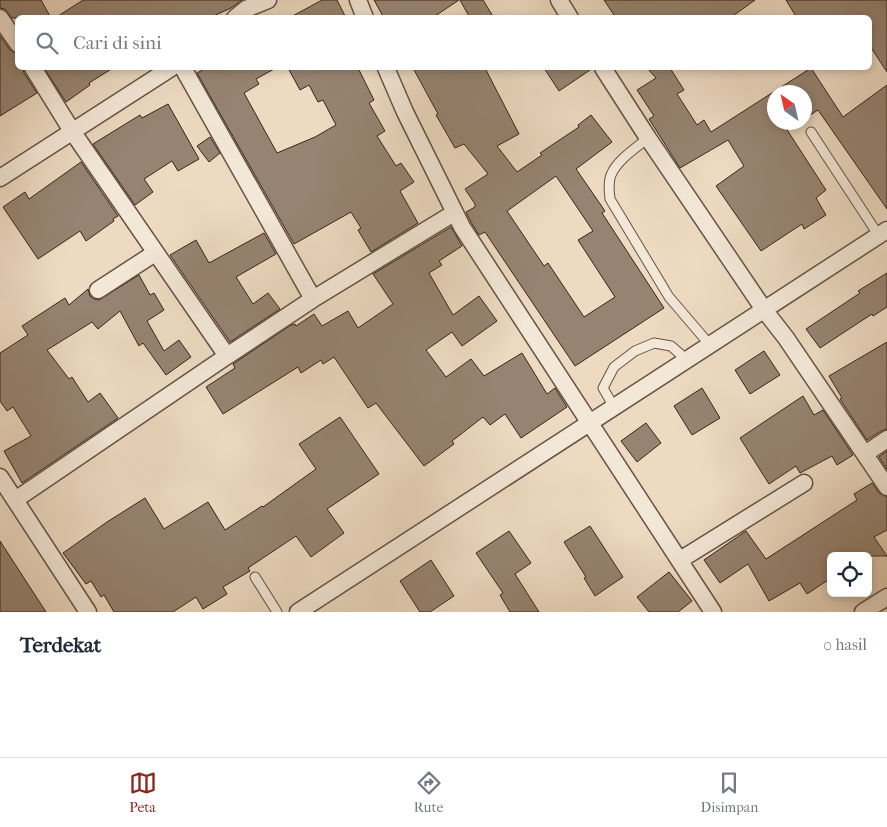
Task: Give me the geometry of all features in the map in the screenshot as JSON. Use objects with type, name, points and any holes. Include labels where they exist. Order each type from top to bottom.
[{"type":"street","points":[[241,9],[268,0]]},
{"type":"street","points":[[358,0],[364,15]]},
{"type":"street","points":[[559,0],[568,15]]},
{"type":"street","points":[[0,18],[15,40]]},
{"type":"street","points":[[34,70],[72,131],[226,356]]},
{"type":"street","points":[[0,178],[168,70]]},
{"type":"street","points":[[184,70],[313,300]]},
{"type":"street","points":[[387,70],[454,213],[713,612]]},
{"type":"street","points":[[604,70],[765,311],[786,338],[887,487]]},
{"type":"street","points":[[15,500],[226,356],[454,213]]},
{"type":"street","points":[[298,612],[883,233]]},
{"type":"street","points":[[98,290],[155,253]]},
{"type":"street","points":[[865,454],[887,439]]},
{"type":"street","points":[[0,477],[88,612]]},
{"type":"street","points":[[680,560],[804,483]]},
{"type":"street","points":[[862,612],[887,597]]},
{"type":"lane","points":[[811,132],[883,233]]},
{"type":"lane","points":[[648,138],[619,163],[611,174],[610,198],[669,297],[710,345]]},
{"type":"lane","points":[[614,407],[603,388],[614,367],[635,351],[654,343],[671,346],[687,360]]},
{"type":"lane","points":[[255,577],[277,612]]},
{"type":"building","points":[[0,0],[41,0],[49,15],[15,15],[15,18],[12,18],[5,9],[0,8]]},
{"type":"building","points":[[83,0],[242,0],[231,8],[216,15],[60,15]]},
{"type":"building","points":[[322,0],[337,0],[344,15],[294,15]]},
{"type":"building","points":[[374,0],[459,0],[436,15],[382,15]]},
{"type":"building","points":[[460,0],[483,0],[492,15],[468,15]]},
{"type":"building","points":[[604,0],[755,0],[734,15],[614,15]]},
{"type":"building","points":[[786,0],[887,0],[887,72],[872,49],[872,15],[795,15]]},
{"type":"building","points":[[0,36],[10,50],[15,53],[15,70],[23,70],[37,93],[0,116]]},
{"type":"building","points":[[45,70],[110,70],[89,83],[90,85],[66,102]]},
{"type":"building","points":[[202,70],[272,70],[256,79],[259,84],[244,93],[277,153],[315,137],[336,125],[323,100],[318,102],[309,85],[300,90],[289,70],[359,70],[374,100],[369,103],[385,131],[377,136],[396,166],[401,163],[414,182],[400,191],[418,223],[371,252],[358,230],[361,228],[351,212],[294,244],[197,73]]},
{"type":"building","points":[[414,70],[486,70],[519,134],[497,146],[517,172],[542,155],[540,153],[579,127],[578,125],[591,115],[612,142],[576,169],[605,211],[602,213],[664,308],[575,366],[485,232],[479,235],[471,222],[466,212],[475,207],[475,204],[465,189],[488,174],[464,144],[455,148],[436,115],[438,114]],"holes":[[[556,176],[593,231],[578,240],[615,297],[584,317],[548,263],[544,266],[507,211]]]},
{"type":"building","points":[[545,70],[590,70],[559,91]]},
{"type":"building","points":[[649,70],[671,70],[684,90],[677,94],[697,125],[704,120],[711,132],[767,96],[767,130],[787,130],[826,190],[816,198],[826,215],[804,229],[802,224],[761,251],[716,186],[744,166],[728,140],[680,168],[649,119],[654,116],[637,90],[656,78]]},
{"type":"building","points":[[808,70],[812,70],[843,117],[887,85],[887,209],[818,110],[812,114],[812,85],[784,85]]},
{"type":"building","points":[[168,104],[199,159],[178,171],[172,161],[144,179],[153,192],[135,205],[93,144],[140,115],[142,118]]},
{"type":"building","points":[[210,137],[220,153],[209,162],[197,146]]},
{"type":"building","points":[[81,162],[118,216],[86,241],[80,231],[38,259],[3,207],[25,192],[29,199]]},
{"type":"building","points":[[451,227],[462,246],[439,261],[442,265],[429,273],[453,315],[479,296],[497,321],[462,346],[452,332],[426,350],[446,377],[471,359],[484,376],[522,353],[547,394],[555,388],[567,407],[521,438],[505,414],[490,425],[483,417],[452,441],[454,444],[424,466],[376,403],[368,408],[334,357],[323,364],[321,360],[301,373],[298,367],[223,414],[206,387],[235,368],[233,364],[291,325],[295,324],[296,326],[314,314],[322,326],[348,311],[358,328],[393,304],[373,274]]},
{"type":"building","points":[[264,233],[276,254],[236,277],[253,304],[268,293],[280,309],[230,342],[170,255],[196,240],[209,263]]},
{"type":"building","points":[[887,273],[887,307],[873,316],[872,314],[820,348],[806,329],[860,293],[858,291]]},
{"type":"building","points":[[139,275],[150,295],[154,293],[164,310],[147,321],[164,351],[179,340],[191,357],[166,375],[143,343],[139,346],[120,311],[98,329],[92,322],[47,350],[69,379],[72,377],[88,402],[100,393],[118,418],[22,483],[4,451],[31,436],[13,407],[7,411],[0,401],[0,353],[28,335],[22,326],[65,298],[69,305],[88,289],[90,296],[99,300]]},
{"type":"building","points":[[887,342],[887,429],[867,440],[840,399],[842,398],[829,376]]},
{"type":"building","points":[[764,351],[780,375],[750,394],[735,370]]},
{"type":"building","points":[[702,388],[720,418],[692,435],[674,406]]},
{"type":"building","points":[[803,396],[814,415],[823,410],[853,455],[837,465],[832,456],[800,473],[796,466],[769,484],[740,438]]},
{"type":"building","points":[[340,417],[379,474],[327,509],[344,533],[311,557],[296,536],[248,568],[250,571],[223,587],[227,594],[203,609],[196,597],[173,612],[114,612],[104,595],[101,597],[91,581],[86,584],[63,553],[145,498],[164,529],[208,502],[225,530],[263,507],[316,469],[299,444]]},
{"type":"building","points":[[646,423],[661,443],[637,462],[621,441]]},
{"type":"building","points":[[887,451],[887,469],[879,457]]},
{"type":"building","points":[[872,483],[879,493],[887,497],[887,530],[874,537],[887,556],[872,556],[872,552],[827,552],[827,581],[807,594],[800,583],[769,601],[748,564],[720,583],[704,560],[746,531],[766,559],[857,500],[854,494]]},
{"type":"building","points":[[590,526],[623,577],[595,596],[584,578],[586,577],[564,542]]},
{"type":"building","points":[[509,531],[531,563],[515,574],[539,612],[510,612],[500,595],[503,593],[476,553]]},
{"type":"building","points":[[0,541],[46,612],[0,612]]},
{"type":"building","points":[[431,560],[454,596],[430,612],[420,612],[400,581]]},
{"type":"building","points":[[669,572],[692,601],[678,612],[649,612],[637,597]]}]
